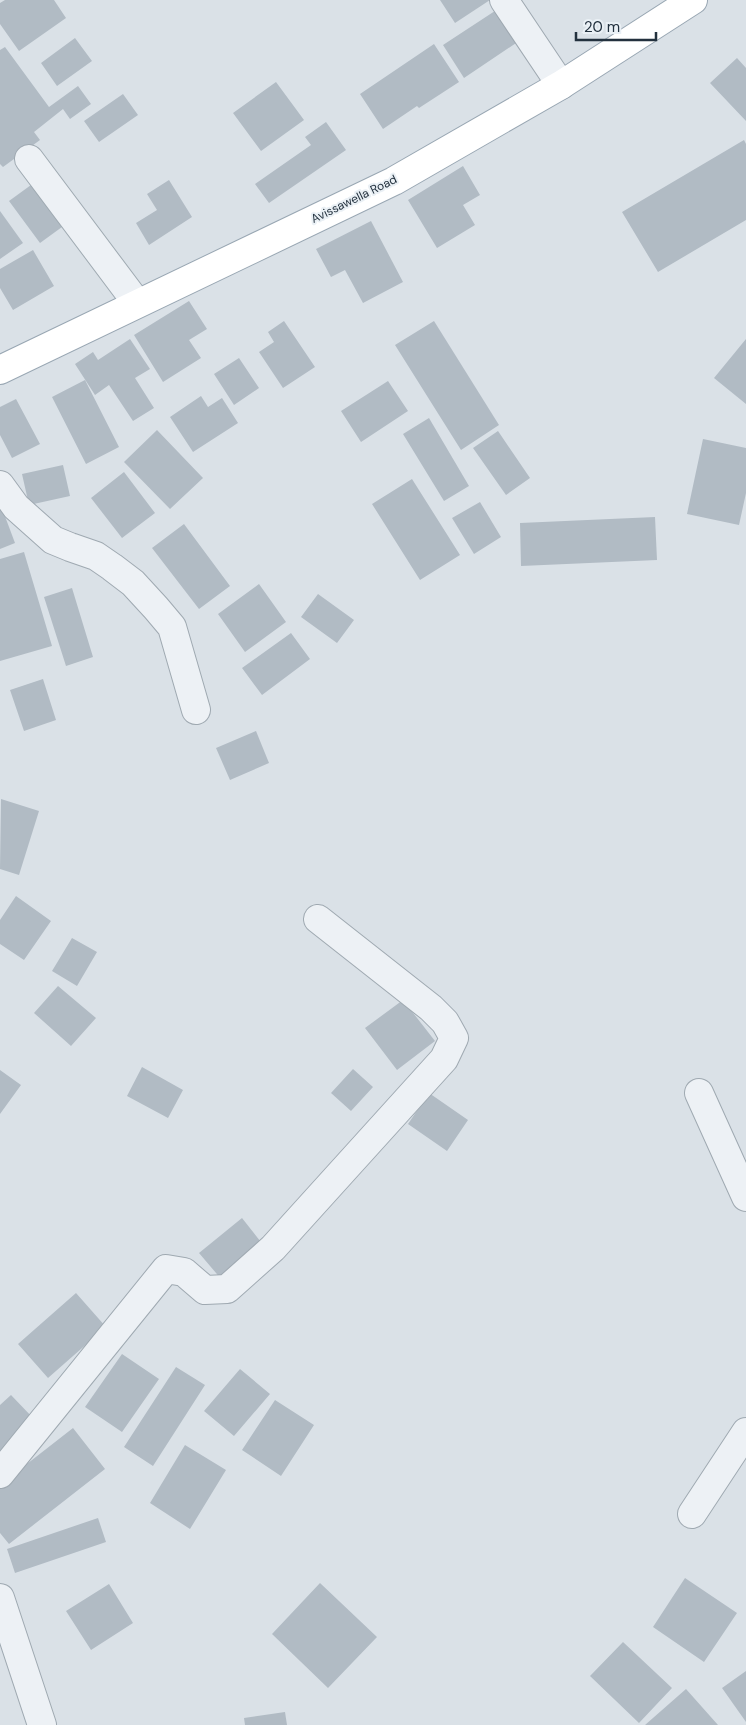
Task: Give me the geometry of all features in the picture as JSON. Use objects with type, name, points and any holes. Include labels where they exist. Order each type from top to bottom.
[{"type":"main road","name":"Avissawella Road","points":[[0,370],[394,181],[560,85],[693,0]]},
{"type":"street","points":[[504,0],[560,85]]},
{"type":"street","points":[[28,158],[137,304]]},
{"type":"street","points":[[0,486],[16,507],[53,540],[96,556],[133,583],[156,608],[172,627],[196,710]]},
{"type":"street","points":[[0,1474],[166,1269],[184,1272],[205,1290],[228,1289],[273,1248],[444,1059],[454,1038],[445,1022],[431,1008],[318,919]]},
{"type":"street","points":[[699,1093],[746,1197]]},
{"type":"street","points":[[692,1514],[746,1432]]},
{"type":"street","points":[[0,1598],[42,1725]]},
{"type":"building","points":[[5,0],[54,0],[66,18],[19,51],[0,24],[0,3]]},
{"type":"building","points":[[440,0],[490,0],[455,23]]},
{"type":"building","points":[[501,7],[522,39],[464,78],[443,45]]},
{"type":"building","points":[[75,38],[92,61],[57,86],[41,63]]},
{"type":"building","points":[[434,44],[459,82],[419,108],[417,106],[383,129],[360,94]]},
{"type":"building","points":[[5,47],[49,107],[78,86],[91,104],[70,119],[63,109],[34,132],[40,140],[3,167],[0,164],[0,50]]},
{"type":"building","points":[[737,58],[746,68],[746,121],[710,83]]},
{"type":"building","points":[[276,82],[304,120],[261,151],[233,113]]},
{"type":"building","points":[[123,94],[138,115],[99,142],[84,121]]},
{"type":"building","points":[[326,122],[346,150],[269,203],[255,184],[311,145],[305,137]]},
{"type":"building","points":[[744,140],[746,144],[746,220],[658,272],[622,212]]},
{"type":"building","points":[[463,166],[480,195],[463,205],[475,225],[437,248],[408,200]]},
{"type":"building","points":[[169,180],[192,217],[149,245],[136,223],[157,210],[147,194]]},
{"type":"building","points":[[31,185],[62,227],[40,243],[9,201]]},
{"type":"building","points":[[0,211],[23,243],[0,259]]},
{"type":"building","points":[[371,221],[403,282],[363,303],[345,270],[331,277],[316,249]]},
{"type":"building","points":[[33,250],[54,286],[13,310],[0,288],[0,269]]},
{"type":"building","points":[[189,301],[207,329],[189,340],[201,358],[163,382],[134,335]]},
{"type":"building","points":[[284,321],[315,367],[283,388],[259,352],[274,342],[268,332]]},
{"type":"building","points":[[434,321],[499,425],[461,450],[395,345]]},
{"type":"building","points":[[130,339],[150,369],[135,378],[154,408],[133,421],[109,385],[95,395],[75,364],[93,352],[98,360]]},
{"type":"building","points":[[746,339],[746,404],[714,378]]},
{"type":"building","points":[[239,358],[259,388],[234,405],[214,374]]},
{"type":"building","points":[[85,380],[119,447],[86,464],[52,397]]},
{"type":"building","points":[[388,381],[408,411],[361,442],[341,411]]},
{"type":"building","points":[[201,396],[208,407],[222,398],[238,423],[193,452],[170,417]]},
{"type":"building","points":[[16,399],[40,444],[12,458],[0,435],[0,407]]},
{"type":"building","points":[[429,418],[469,486],[444,501],[403,434]]},
{"type":"building","points":[[157,430],[203,478],[170,509],[124,462]]},
{"type":"building","points":[[498,431],[530,478],[506,495],[473,448]]},
{"type":"building","points":[[703,439],[746,448],[746,493],[739,525],[687,514]]},
{"type":"building","points":[[63,465],[70,496],[29,505],[22,474]]},
{"type":"building","points":[[124,472],[155,513],[122,538],[91,498]]},
{"type":"building","points":[[412,479],[460,555],[420,580],[372,504]]},
{"type":"building","points":[[480,502],[501,537],[474,554],[452,518]]},
{"type":"building","points":[[0,503],[15,543],[0,549]]},
{"type":"building","points":[[655,517],[657,560],[521,566],[520,523]]},
{"type":"building","points":[[184,524],[230,586],[199,609],[152,548]]},
{"type":"building","points":[[24,552],[52,646],[0,661],[0,559]]},
{"type":"building","points":[[259,584],[286,622],[245,652],[218,614]]},
{"type":"building","points":[[72,588],[93,657],[66,666],[44,597]]},
{"type":"building","points":[[318,594],[354,620],[337,643],[301,617]]},
{"type":"building","points":[[291,633],[310,659],[262,695],[242,668]]},
{"type":"building","points":[[43,679],[56,720],[24,731],[10,690]]},
{"type":"building","points":[[256,731],[269,763],[230,780],[216,748]]},
{"type":"building","points":[[1,799],[39,811],[19,875],[0,869]]},
{"type":"building","points":[[16,896],[51,921],[24,960],[0,944],[0,920]]},
{"type":"building","points":[[72,938],[97,952],[77,986],[52,971]]},
{"type":"building","points":[[58,986],[96,1018],[71,1046],[34,1013]]},
{"type":"building","points":[[403,1000],[435,1041],[397,1070],[365,1028]]},
{"type":"building","points":[[142,1067],[183,1090],[168,1118],[127,1096]]},
{"type":"building","points":[[353,1069],[373,1087],[351,1111],[331,1093]]},
{"type":"building","points":[[0,1070],[21,1085],[0,1114]]},
{"type":"building","points":[[429,1093],[468,1120],[447,1151],[408,1124]]},
{"type":"building","points":[[242,1218],[264,1246],[222,1280],[199,1253]]},
{"type":"building","points":[[76,1293],[106,1327],[48,1378],[18,1344]]},
{"type":"building","points":[[122,1354],[159,1379],[122,1432],[85,1407]]},
{"type":"building","points":[[176,1367],[205,1385],[153,1466],[124,1447]]},
{"type":"building","points":[[240,1369],[270,1394],[234,1436],[204,1411]]},
{"type":"building","points":[[11,1395],[34,1419],[0,1452],[0,1405]]},
{"type":"building","points":[[275,1400],[314,1425],[281,1476],[242,1450]]},
{"type":"building","points":[[73,1428],[105,1469],[9,1544],[0,1533],[0,1485]]},
{"type":"building","points":[[185,1445],[226,1470],[190,1529],[150,1503]]},
{"type":"building","points":[[98,1518],[106,1542],[15,1573],[7,1549]]},
{"type":"building","points":[[685,1578],[737,1613],[704,1662],[653,1627]]},
{"type":"building","points":[[320,1583],[377,1637],[328,1688],[272,1634]]},
{"type":"building","points":[[109,1584],[133,1623],[91,1650],[66,1611]]},
{"type":"building","points":[[623,1642],[672,1688],[639,1723],[590,1676]]},
{"type":"building","points":[[746,1671],[746,1722],[722,1688]]},
{"type":"building","points":[[686,1689],[718,1725],[645,1725]]},
{"type":"building","points":[[285,1712],[287,1725],[245,1725],[244,1718]]}]
